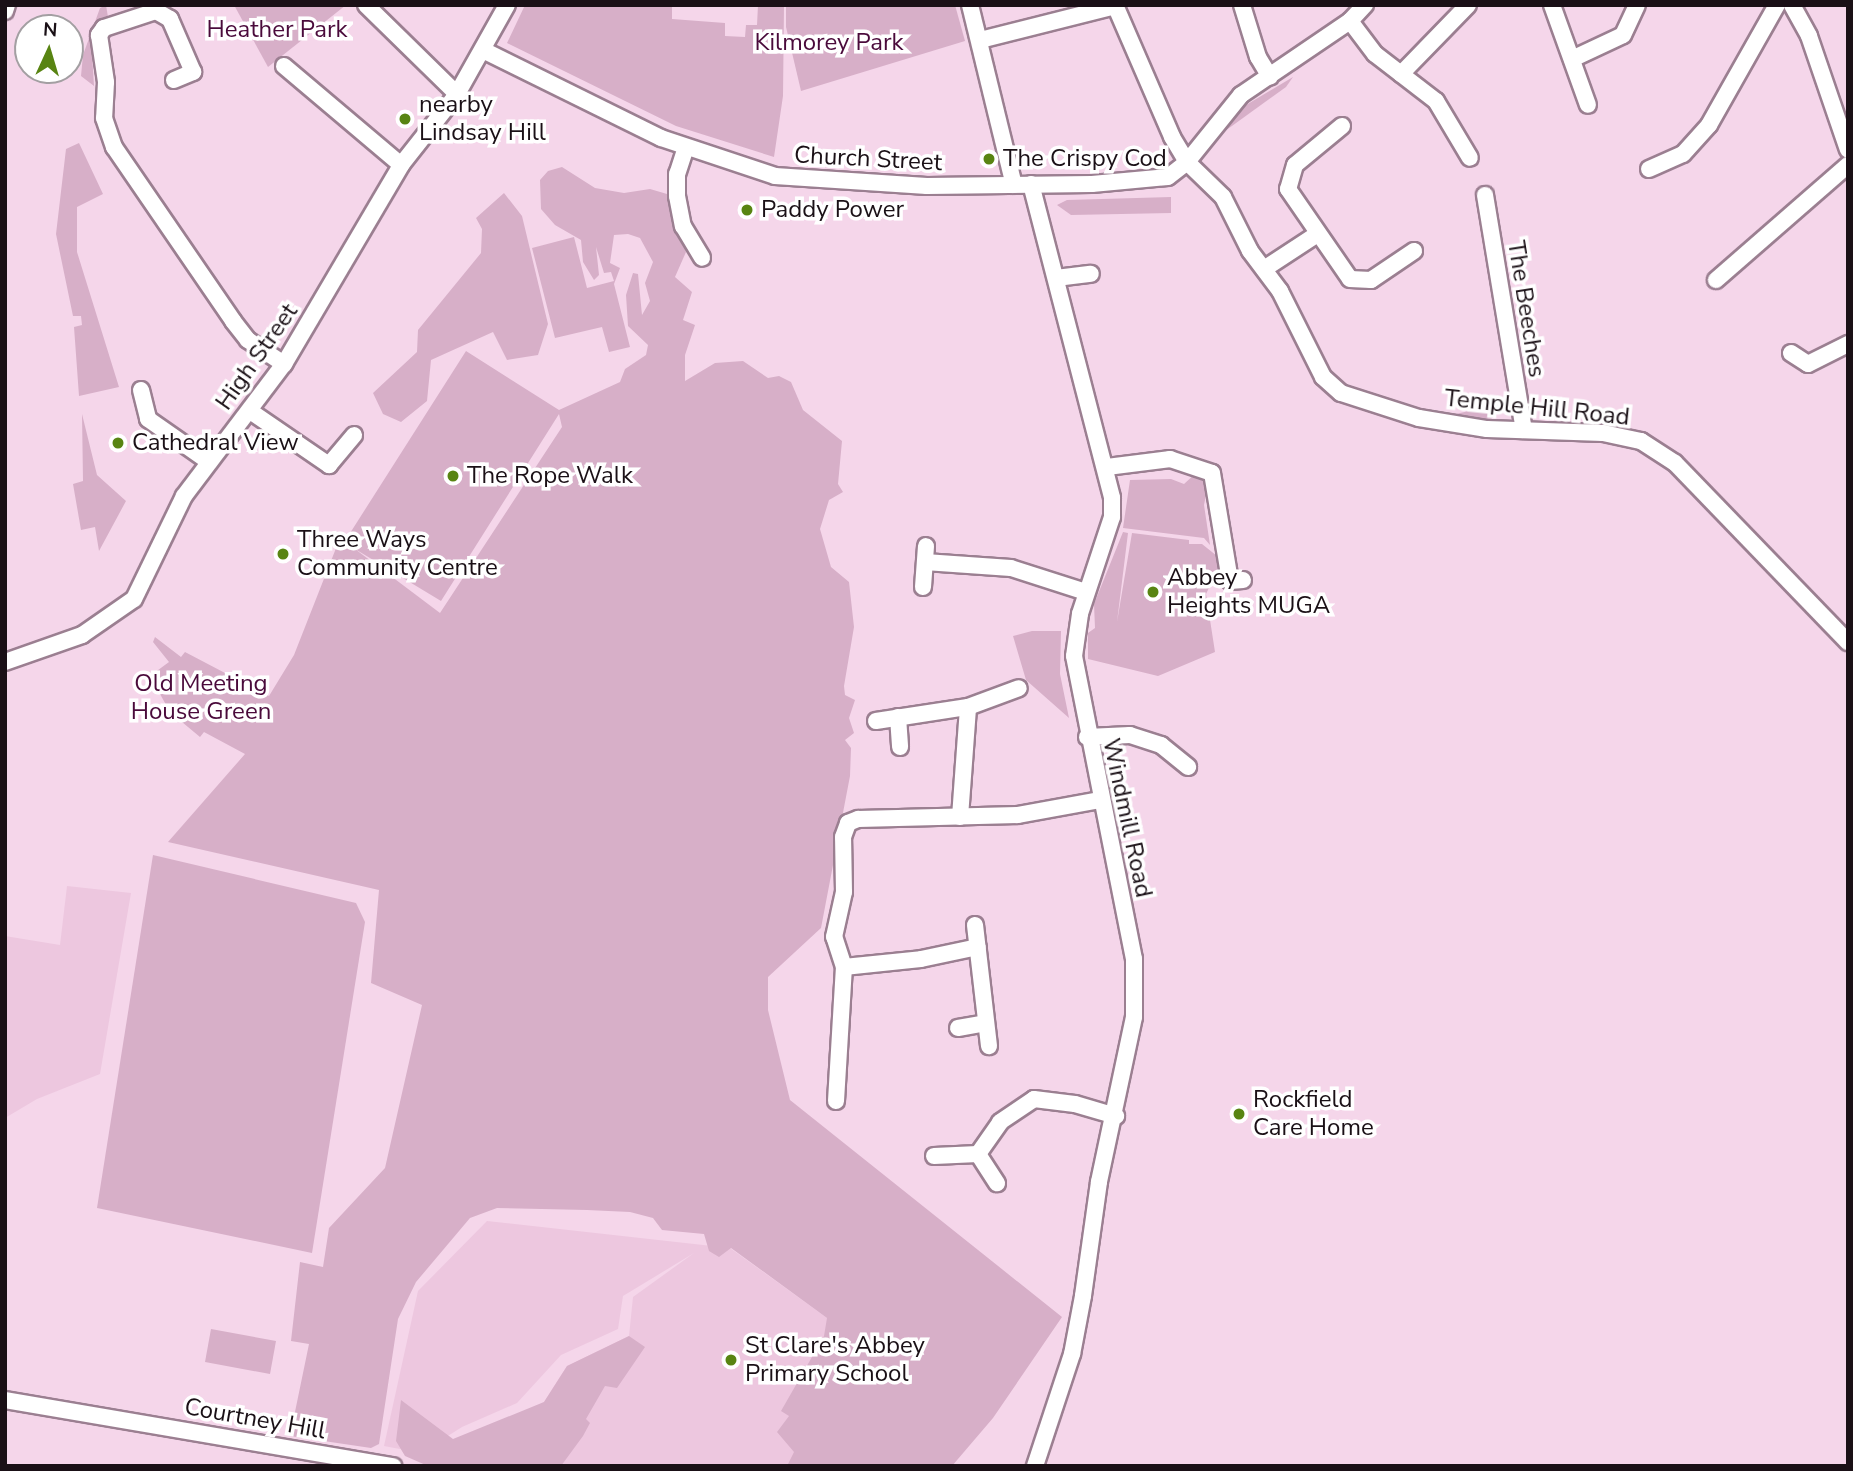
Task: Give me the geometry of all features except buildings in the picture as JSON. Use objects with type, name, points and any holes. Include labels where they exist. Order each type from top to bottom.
[{"type":"street","points":[[5,11],[7,5]]},
{"type":"street","points":[[366,5],[457,94]]},
{"type":"street","name":"High Street","points":[[5,662],[82,635],[134,599],[177,509],[208,461],[250,411],[284,364],[401,165],[457,94],[485,51],[507,5]]},
{"type":"street","points":[[970,5],[1014,185]]},
{"type":"street","points":[[1242,5],[1258,57],[1270,77]]},
{"type":"street","points":[[1187,162],[1241,95],[1350,21],[1365,5]]},
{"type":"street","points":[[1401,74],[1468,5]]},
{"type":"street","points":[[1552,5],[1588,105]]},
{"type":"street","points":[[1572,59],[1623,35],[1637,5]]},
{"type":"street","points":[[1649,169],[1682,154],[1709,125],[1777,5]]},
{"type":"street","points":[[1792,5],[1809,36],[1848,150]]},
{"type":"street","points":[[980,40],[1115,6]]},
{"type":"street","name":"Temple Hill Road","points":[[1115,6],[1161,117],[1187,162],[1223,197],[1323,377],[1341,393],[1419,418],[1524,430],[1610,433],[1656,449],[1675,463],[1848,642]]},
{"type":"street","points":[[174,80],[193,72],[170,19],[156,10],[104,28],[99,35],[106,82],[104,118],[114,147],[233,321],[248,340],[284,364]]},
{"type":"street","points":[[1350,21],[1375,54],[1436,101],[1470,158]]},
{"type":"street","name":"Church Street","points":[[485,51],[686,147],[804,181],[1014,185],[1148,180],[1168,177],[1187,162]]},
{"type":"street","points":[[284,66],[401,165]]},
{"type":"street","points":[[1342,127],[1295,165],[1289,175],[1288,189],[1316,235],[1350,279],[1360,282],[1414,251]]},
{"type":"street","points":[[686,147],[677,174],[677,196],[683,226],[702,258]]},
{"type":"street","points":[[1716,280],[1848,165]]},
{"type":"street","name":"Windmill Road","points":[[1031,184],[1107,467],[1112,517],[1086,592],[1074,656],[1087,737],[1134,959],[1134,1017],[1116,1116],[1097,1194],[1072,1353],[1035,1466]]},
{"type":"street","name":"The Beeches","points":[[1485,195],[1524,430]]},
{"type":"street","points":[[1264,269],[1316,235]]},
{"type":"street","points":[[1056,278],[1091,274]]},
{"type":"street","points":[[1791,353],[1808,364],[1848,344]]},
{"type":"street","points":[[141,390],[148,419],[208,461]]},
{"type":"street","points":[[250,411],[329,465],[354,435]]},
{"type":"street","points":[[1107,467],[1170,459],[1213,473],[1230,581],[1243,580]]},
{"type":"street","points":[[923,587],[925,554],[1011,568],[1086,592]]},
{"type":"street","points":[[876,721],[968,707],[1019,688]]},
{"type":"street","points":[[961,817],[968,707]]},
{"type":"street","points":[[898,718],[900,747]]},
{"type":"street","points":[[1087,737],[1130,735],[1161,745],[1188,767]]},
{"type":"street","points":[[836,1101],[844,967],[834,937],[844,892],[843,837],[848,823],[858,819],[1018,816],[1100,800]]},
{"type":"street","points":[[975,925],[989,1046]]},
{"type":"street","points":[[844,967],[921,959],[978,947]]},
{"type":"street","points":[[958,1028],[986,1023]]},
{"type":"street","points":[[978,1154],[1000,1122],[1034,1098],[1075,1104],[1116,1116]]},
{"type":"street","points":[[934,1156],[978,1154]]},
{"type":"street","points":[[978,1154],[997,1183]]},
{"type":"street","name":"Courtney Hill","points":[[5,1401],[109,1416],[393,1466]]},
{"type":"shaded area","points":[[67,886],[131,893],[100,1074],[37,1099],[5,1118],[5,936],[60,945]]},
{"type":"shaded area","name":"St Clare's Abbey Primary School","points":[[487,1221],[730,1248],[827,1318],[952,1466],[428,1466],[544,1402],[567,1366],[629,1336],[633,1297],[694,1253],[623,1296],[618,1329],[561,1355],[517,1403],[462,1427],[421,1453],[384,1446],[418,1291]]},
{"type":"green space","points":[[106,5],[108,17],[98,23],[91,38],[94,86],[84,78],[84,52],[100,8]]},
{"type":"green space","name":"Heather Park","points":[[234,5],[346,5],[268,67]]},
{"type":"green space","points":[[525,5],[672,5],[672,19],[725,23],[725,36],[745,37],[746,25],[757,25],[758,5],[784,5],[783,96],[774,157],[676,126],[507,43]]},
{"type":"green space","name":"Kilmorey Park","points":[[786,5],[955,5],[965,41],[801,91],[786,27]]},
{"type":"green space","points":[[1293,77],[1286,87],[1225,131],[1246,105]]},
{"type":"green space","points":[[79,143],[103,194],[77,207],[77,252],[119,387],[79,396],[74,327],[82,325],[81,316],[73,316],[56,234],[66,149]]},
{"type":"green space","name":"Old Meeting House Green","points":[[562,167],[595,188],[624,193],[650,189],[667,194],[686,252],[675,277],[692,292],[683,320],[695,325],[685,355],[685,381],[715,363],[743,361],[768,378],[779,376],[791,382],[803,410],[842,441],[838,484],[843,492],[829,500],[820,529],[831,567],[849,582],[854,627],[844,686],[845,695],[855,700],[849,718],[854,733],[845,740],[851,748],[850,776],[821,928],[768,977],[768,1010],[790,1100],[1062,1317],[993,1418],[952,1466],[787,1466],[794,1452],[777,1432],[789,1416],[781,1411],[824,1336],[827,1318],[731,1248],[719,1257],[709,1251],[704,1234],[662,1230],[653,1218],[630,1212],[587,1210],[497,1208],[470,1218],[416,1282],[398,1319],[379,1444],[371,1448],[290,1436],[309,1344],[291,1341],[300,1262],[323,1267],[329,1228],[385,1168],[422,1005],[371,983],[379,890],[168,842],[245,754],[204,732],[200,737],[170,712],[150,676],[169,662],[153,642],[155,637],[181,657],[185,652],[269,696],[294,655],[340,538],[345,541],[466,351],[559,410],[620,382],[625,369],[646,355],[648,345],[628,326],[626,295],[633,273],[638,274],[642,315],[650,301],[645,283],[653,262],[640,238],[628,234],[614,235],[610,263],[620,268],[614,284],[630,347],[609,352],[602,327],[555,338],[532,248],[574,237],[587,288],[614,281],[611,272],[604,273],[596,247],[599,275],[594,280],[583,262],[581,240],[555,225],[541,209],[540,180],[548,171]],"holes":[[[559,414],[562,427],[440,613],[355,549],[441,601]]]},
{"type":"green space","points":[[504,193],[522,216],[548,324],[538,355],[507,360],[493,332],[431,360],[427,401],[401,422],[383,414],[373,393],[417,352],[418,330],[481,253],[482,229],[476,218]]},
{"type":"green space","points":[[1171,197],[1171,213],[1071,215],[1057,205],[1067,200]]},
{"type":"green space","points":[[1510,402],[1490,420],[1451,415]]},
{"type":"green space","points":[[82,414],[97,475],[126,501],[99,551],[95,527],[81,530],[73,484],[83,481]]},
{"type":"green space","points":[[1197,472],[1208,485],[1204,505],[1210,545],[1204,538],[1123,528],[1130,480],[1171,479],[1184,484]]},
{"type":"green space","points":[[1123,532],[1128,533],[1117,622],[1132,533],[1189,540],[1189,544],[1202,544],[1217,556],[1218,569],[1206,594],[1215,652],[1158,676],[1088,659],[1088,633],[1095,628],[1094,604]]},
{"type":"green space","points":[[1032,631],[1061,631],[1060,674],[1069,718],[1026,680],[1013,636]]},
{"type":"green space","points":[[153,855],[356,903],[365,922],[312,1253],[97,1208]]},
{"type":"green space","points":[[211,1329],[276,1341],[270,1374],[205,1362]]},
{"type":"green space","points":[[629,1336],[645,1347],[617,1388],[605,1386],[586,1419],[590,1423],[583,1436],[561,1466],[428,1466],[405,1456],[396,1441],[401,1400],[453,1439],[544,1402],[567,1366]]},
{"type":"place","name":"nearby Lindsay Hill","points":[[405,119]]},
{"type":"place","name":"The Crispy Cod","points":[[989,159]]},
{"type":"place","name":"Paddy Power","points":[[747,210]]},
{"type":"place","name":"Cathedral View","points":[[118,443]]},
{"type":"place","name":"The Rope Walk","points":[[453,476]]},
{"type":"place","name":"Three Ways Community Centre","points":[[283,554]]},
{"type":"place","name":"Abbey Heights MUGA","points":[[1153,592]]},
{"type":"place","name":"Rockfield Care Home","points":[[1239,1114]]},
{"type":"place","name":"St Clare's Abbey Primary School","points":[[731,1360]]}]
